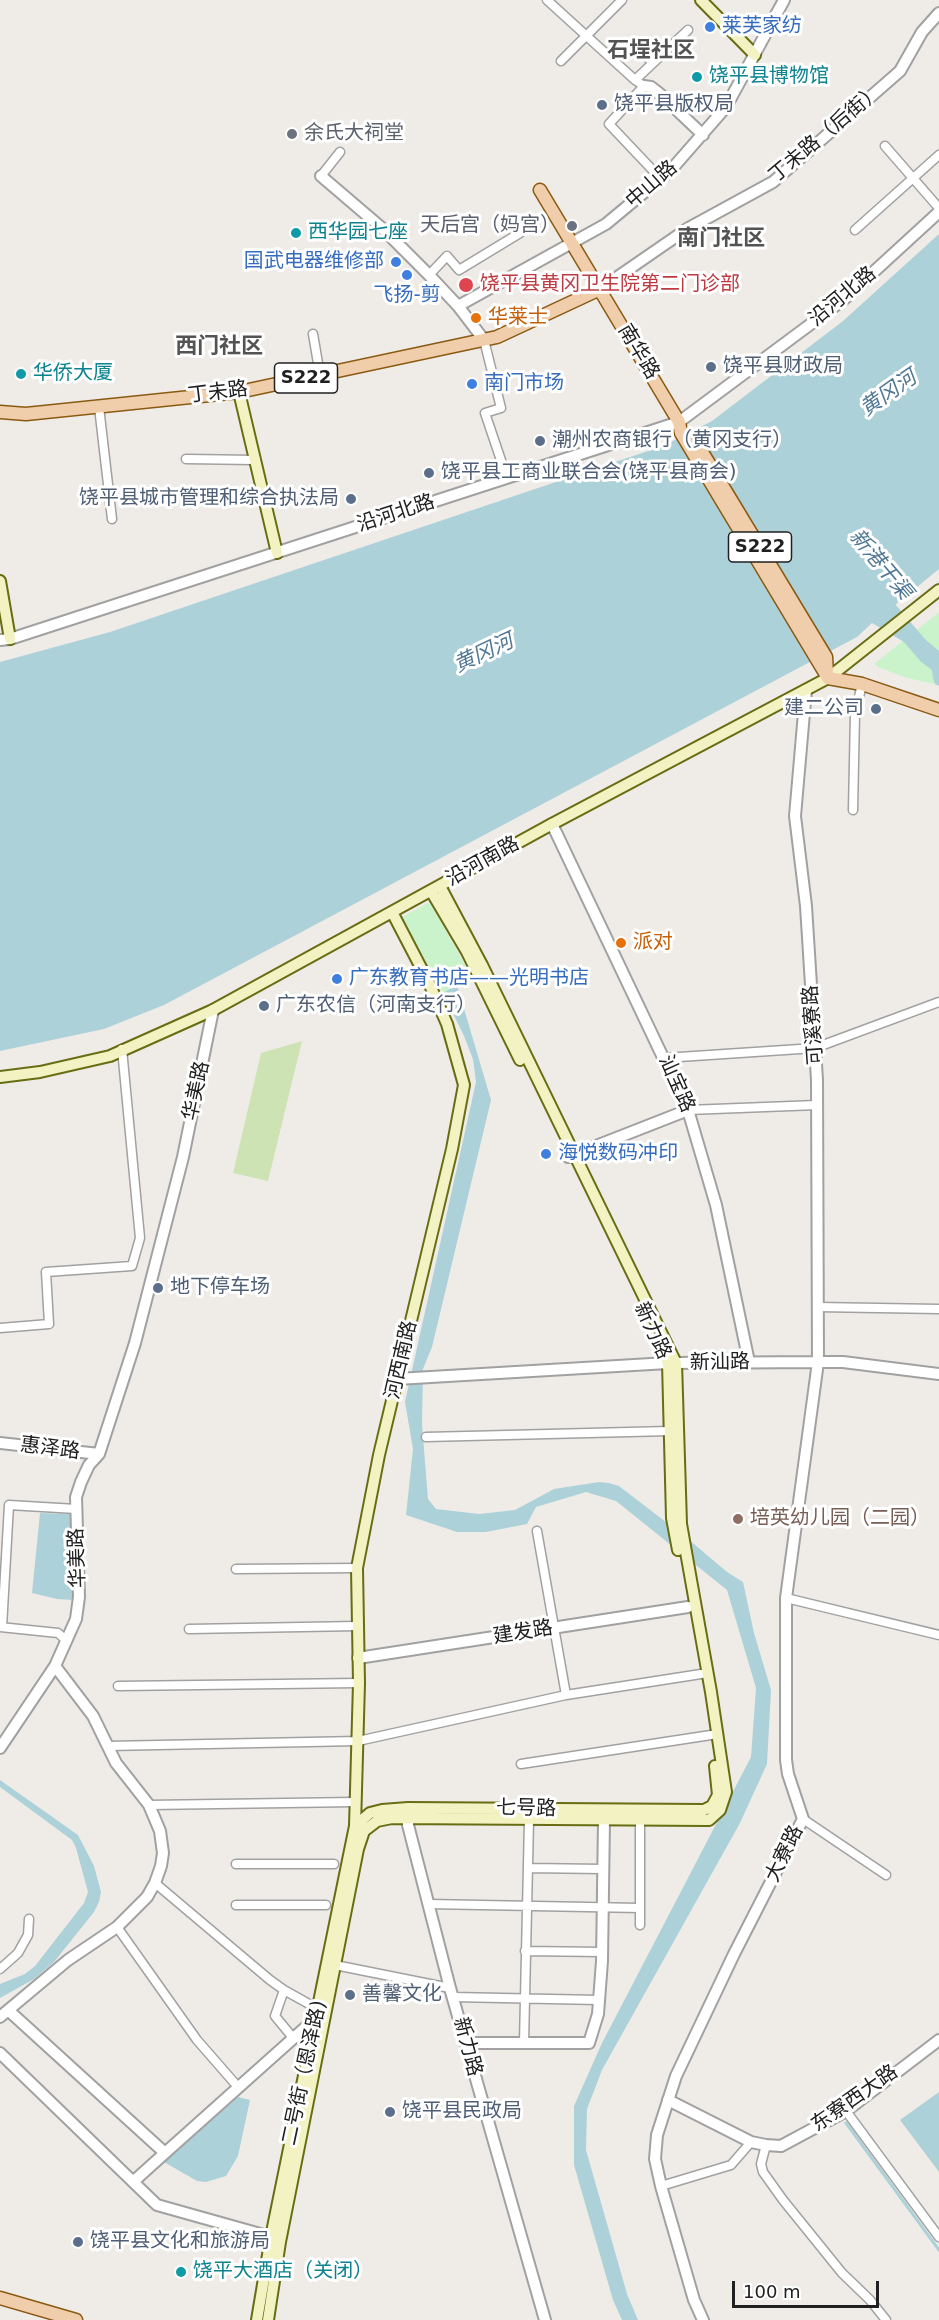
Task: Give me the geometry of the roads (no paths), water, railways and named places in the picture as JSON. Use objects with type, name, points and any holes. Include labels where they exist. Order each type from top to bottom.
[{"type":"main road","points":[[701,0],[755,55]]},
{"type":"main road","name":"南华路","points":[[540,189],[679,422]]},
{"type":"main road","name":"丁未路","points":[[0,412],[26,414],[239,392],[497,337],[600,289]]},
{"type":"main road","points":[[239,392],[277,553]]},
{"type":"main road","name":"S222","points":[[679,422],[687,428],[826,657],[828,678]]},
{"type":"main road","points":[[0,581],[5,639]]},
{"type":"main road","name":"沿河南路","points":[[0,1077],[40,1072],[110,1056],[213,1010],[552,824],[828,678],[939,590]]},
{"type":"main road","points":[[828,678],[862,684],[939,710]]},
{"type":"main road","name":"新力路","points":[[436,888],[572,1156],[672,1363],[670,1431],[677,1521],[688,1606],[720,1777],[716,1800],[712,1806],[704,1810]]},
{"type":"main road","name":"河西南路","points":[[359,1829],[355,1802],[359,1683],[357,1568],[369,1504],[452,1149],[464,1086],[447,1024],[429,983],[392,912]]},
{"type":"main road","points":[[672,1363],[677,1521]]},
{"type":"main road","points":[[684,1564],[711,1692],[720,1777]]},
{"type":"main road","name":"七号路","points":[[359,1829],[370,1813],[382,1810],[529,1820],[709,1820],[724,1803],[726,1792],[720,1777]]},
{"type":"main road","name":"七号路","points":[[408,1813],[704,1810]]},
{"type":"main road","name":"二号街（恩泽路)","points":[[257,2320],[271,2237],[335,1965],[358,1849],[359,1829]]},
{"type":"main road","name":"二号街（恩泽路)","points":[[268,2320],[318,2031],[317,2014],[359,1829]]},
{"type":"main road","points":[[0,2298],[75,2320]]},
{"type":"street","points":[[548,0],[586,37],[639,83],[651,87],[660,94],[703,135]]},
{"type":"street","points":[[561,61],[622,0]]},
{"type":"street","name":"中山路","points":[[458,306],[606,224],[661,179],[726,107],[784,0]]},
{"type":"street","name":"丁未路（后街）","points":[[600,289],[687,229],[773,182],[900,71],[922,32],[939,13]]},
{"type":"street","points":[[661,179],[609,124],[653,63],[688,30]]},
{"type":"street","points":[[632,42],[653,63]]},
{"type":"street","points":[[885,146],[939,210]]},
{"type":"street","points":[[340,152],[321,176],[383,229],[429,275],[458,306],[484,340],[501,408],[485,413],[507,478]]},
{"type":"street","points":[[855,230],[939,155]]},
{"type":"street","name":"沿河北路","points":[[5,639],[679,422],[843,300],[939,210]]},
{"type":"street","points":[[429,275],[447,256],[459,270],[520,233]]},
{"type":"street","points":[[313,334],[320,375]]},
{"type":"street","points":[[99,407],[112,519]]},
{"type":"street","points":[[186,459],[256,460]]},
{"type":"street","points":[[853,810],[855,714],[862,684]]},
{"type":"street","name":"可溪寮路","points":[[806,690],[795,816],[806,906],[816,1048],[818,1362]]},
{"type":"street","name":"汕宝路","points":[[552,824],[688,1110],[716,1205],[749,1362]]},
{"type":"street","points":[[664,1058],[816,1048],[939,1002]]},
{"type":"street","name":"华美路","points":[[0,1748],[56,1666],[76,1619],[79,1597],[76,1497],[89,1465],[99,1454],[135,1343],[183,1157],[213,1010]]},
{"type":"street","points":[[0,1328],[49,1324],[46,1272],[132,1266],[140,1238],[122,1049]]},
{"type":"street","points":[[572,1156],[688,1110],[817,1105]]},
{"type":"street","points":[[817,1307],[939,1309]]},
{"type":"street","name":"新汕路","points":[[397,1379],[672,1363],[749,1362],[843,1362],[939,1374]]},
{"type":"street","name":"大寮路","points":[[704,2320],[694,2300],[661,2186],[656,2159],[657,2135],[676,2076],[716,1991],[803,1820],[788,1774],[786,1760],[786,1598],[818,1362]]},
{"type":"street","points":[[426,1437],[670,1431]]},
{"type":"street","name":"惠泽路","points":[[0,1443],[99,1454]]},
{"type":"street","points":[[67,1641],[58,1633],[1,1627],[4,1504],[76,1509]]},
{"type":"street","points":[[537,1532],[566,1695]]},
{"type":"street","points":[[236,1569],[357,1568]]},
{"type":"street","points":[[786,1598],[939,1635]]},
{"type":"street","name":"建发路","points":[[358,1658],[554,1629],[688,1606]]},
{"type":"street","points":[[189,1629],[358,1626]]},
{"type":"street","points":[[56,1666],[93,1716],[116,1763],[149,1805],[160,1831],[163,1853],[155,1883],[147,1898],[117,1927],[68,1960],[4,2013],[165,2153]]},
{"type":"street","points":[[108,1746],[358,1741],[566,1695],[701,1674]]},
{"type":"street","points":[[118,1686],[359,1683]]},
{"type":"street","points":[[521,1764],[711,1735]]},
{"type":"street","points":[[149,1805],[355,1802]]},
{"type":"street","name":"新力路","points":[[408,1813],[428,1904],[452,1993],[545,2320]]},
{"type":"street","points":[[524,2043],[529,1820]]},
{"type":"street","points":[[466,2043],[589,2043],[598,2014],[599,2000],[604,1820]]},
{"type":"street","points":[[640,1820],[640,1925]]},
{"type":"street","points":[[803,1820],[886,1875]]},
{"type":"street","points":[[236,1864],[334,1864]]},
{"type":"street","points":[[528,1868],[603,1869]]},
{"type":"street","points":[[134,2181],[294,2039],[317,2014],[284,1990],[155,1883]]},
{"type":"street","points":[[428,1904],[640,1908]]},
{"type":"street","points":[[236,1905],[326,1905]]},
{"type":"street","points":[[0,1969],[18,1953],[28,1935],[29,1919]]},
{"type":"street","points":[[117,1927],[197,2040],[238,2087]]},
{"type":"street","points":[[525,1951],[602,1952]]},
{"type":"street","points":[[335,1965],[452,1993],[599,2000]]},
{"type":"street","points":[[284,1990],[275,2016],[294,2039]]},
{"type":"street","name":"东寮西大路","points":[[668,2100],[751,2142],[781,2146],[846,2111],[939,2040]]},
{"type":"street","points":[[0,2053],[157,2205],[271,2237]]},
{"type":"street","points":[[846,2111],[939,2237]]},
{"type":"street","points":[[661,2186],[731,2165],[751,2142]]},
{"type":"street","points":[[766,2145],[761,2163],[763,2172],[842,2273],[870,2300],[886,2320]]},
{"type":"water","name":"黄冈河","points":[[939,234],[939,569],[884,614],[921,636],[939,651],[939,686],[935,684],[931,664],[916,649],[872,623],[857,637],[164,1005],[104,1029],[0,1051],[0,662],[110,632],[663,446],[712,421],[843,321]]},
{"type":"water","points":[[457,985],[491,1100],[432,1347],[423,1369],[422,1424],[428,1499],[436,1509],[479,1514],[515,1510],[554,1489],[599,1482],[619,1486],[727,1572],[743,1582],[754,1633],[771,1690],[767,1764],[740,1823],[602,2070],[587,2109],[586,2150],[627,2294],[638,2320],[622,2320],[613,2300],[574,2165],[574,2106],[602,2043],[751,1757],[756,1688],[727,1590],[616,1501],[586,1492],[536,1507],[527,1524],[486,1532],[457,1532],[406,1515],[413,1449],[405,1402],[476,1082],[473,1059],[443,993]]},
{"type":"water","points":[[40,1513],[70,1514],[73,1600],[32,1593]]},
{"type":"water","points":[[0,1780],[78,1835],[94,1866],[101,1892],[94,1912],[54,1962],[34,1979],[0,1998],[0,1984],[25,1974],[35,1966],[84,1903],[88,1892],[72,1840],[0,1787]]},
{"type":"water","points":[[939,2092],[939,2172],[900,2120]]},
{"type":"water","points":[[238,2097],[250,2100],[238,2156],[226,2176],[206,2182],[197,2181],[164,2162]]},
{"type":"waterway","name":"新港干渠","points":[[873,592],[926,654],[939,664]]},
{"type":"waterway","points":[[846,2123],[939,2250]]},
{"type":"place","name":"莱芙家纺","points":[[710,27]]},
{"type":"place","name":"饶平县博物馆","points":[[697,77]]},
{"type":"place","name":"饶平县版权局","points":[[602,105]]},
{"type":"place","name":"余氏大祠堂","points":[[292,134]]},
{"type":"place","name":"天后宫（妈宫）","points":[[572,226]]},
{"type":"place","name":"西华园七座","points":[[296,233]]},
{"type":"place","name":"国武电器维修部","points":[[396,262]]},
{"type":"place","name":"飞扬-剪","points":[[407,275]]},
{"type":"place","name":"饶平县黄冈卫生院第二门诊部","points":[[466,285]]},
{"type":"place","name":"华莱士","points":[[476,318]]},
{"type":"place","name":"饶平县财政局","points":[[711,367]]},
{"type":"place","name":"华侨大厦","points":[[21,374]]},
{"type":"place","name":"南门市场","points":[[472,384]]},
{"type":"place","name":"潮州农商银行（黄冈支行）","points":[[540,441]]},
{"type":"place","name":"饶平县工商业联合会(饶平县商会)","points":[[429,473]]},
{"type":"place","name":"饶平县城市管理和综合执法局","points":[[351,499]]},
{"type":"place","name":"建二公司","points":[[876,709]]},
{"type":"place","name":"派对","points":[[621,943]]},
{"type":"place","name":"广东教育书店——光明书店","points":[[337,979]]},
{"type":"place","name":"广东农信（河南支行）","points":[[264,1006]]},
{"type":"place","name":"海悦数码冲印","points":[[546,1154]]},
{"type":"place","name":"地下停车场","points":[[158,1288]]},
{"type":"place","name":"培英幼儿园（二园）","points":[[738,1519]]},
{"type":"place","name":"善馨文化","points":[[350,1995]]},
{"type":"place","name":"饶平县民政局","points":[[390,2112]]},
{"type":"place","name":"饶平县文化和旅游局","points":[[78,2242]]},
{"type":"place","name":"饶平大酒店（关闭）","points":[[181,2272]]},
{"type":"district","name":"石埕社区","points":[[651,51]]},
{"type":"district","name":"南门社区","points":[[721,239]]},
{"type":"district","name":"西门社区","points":[[219,347]]}]
